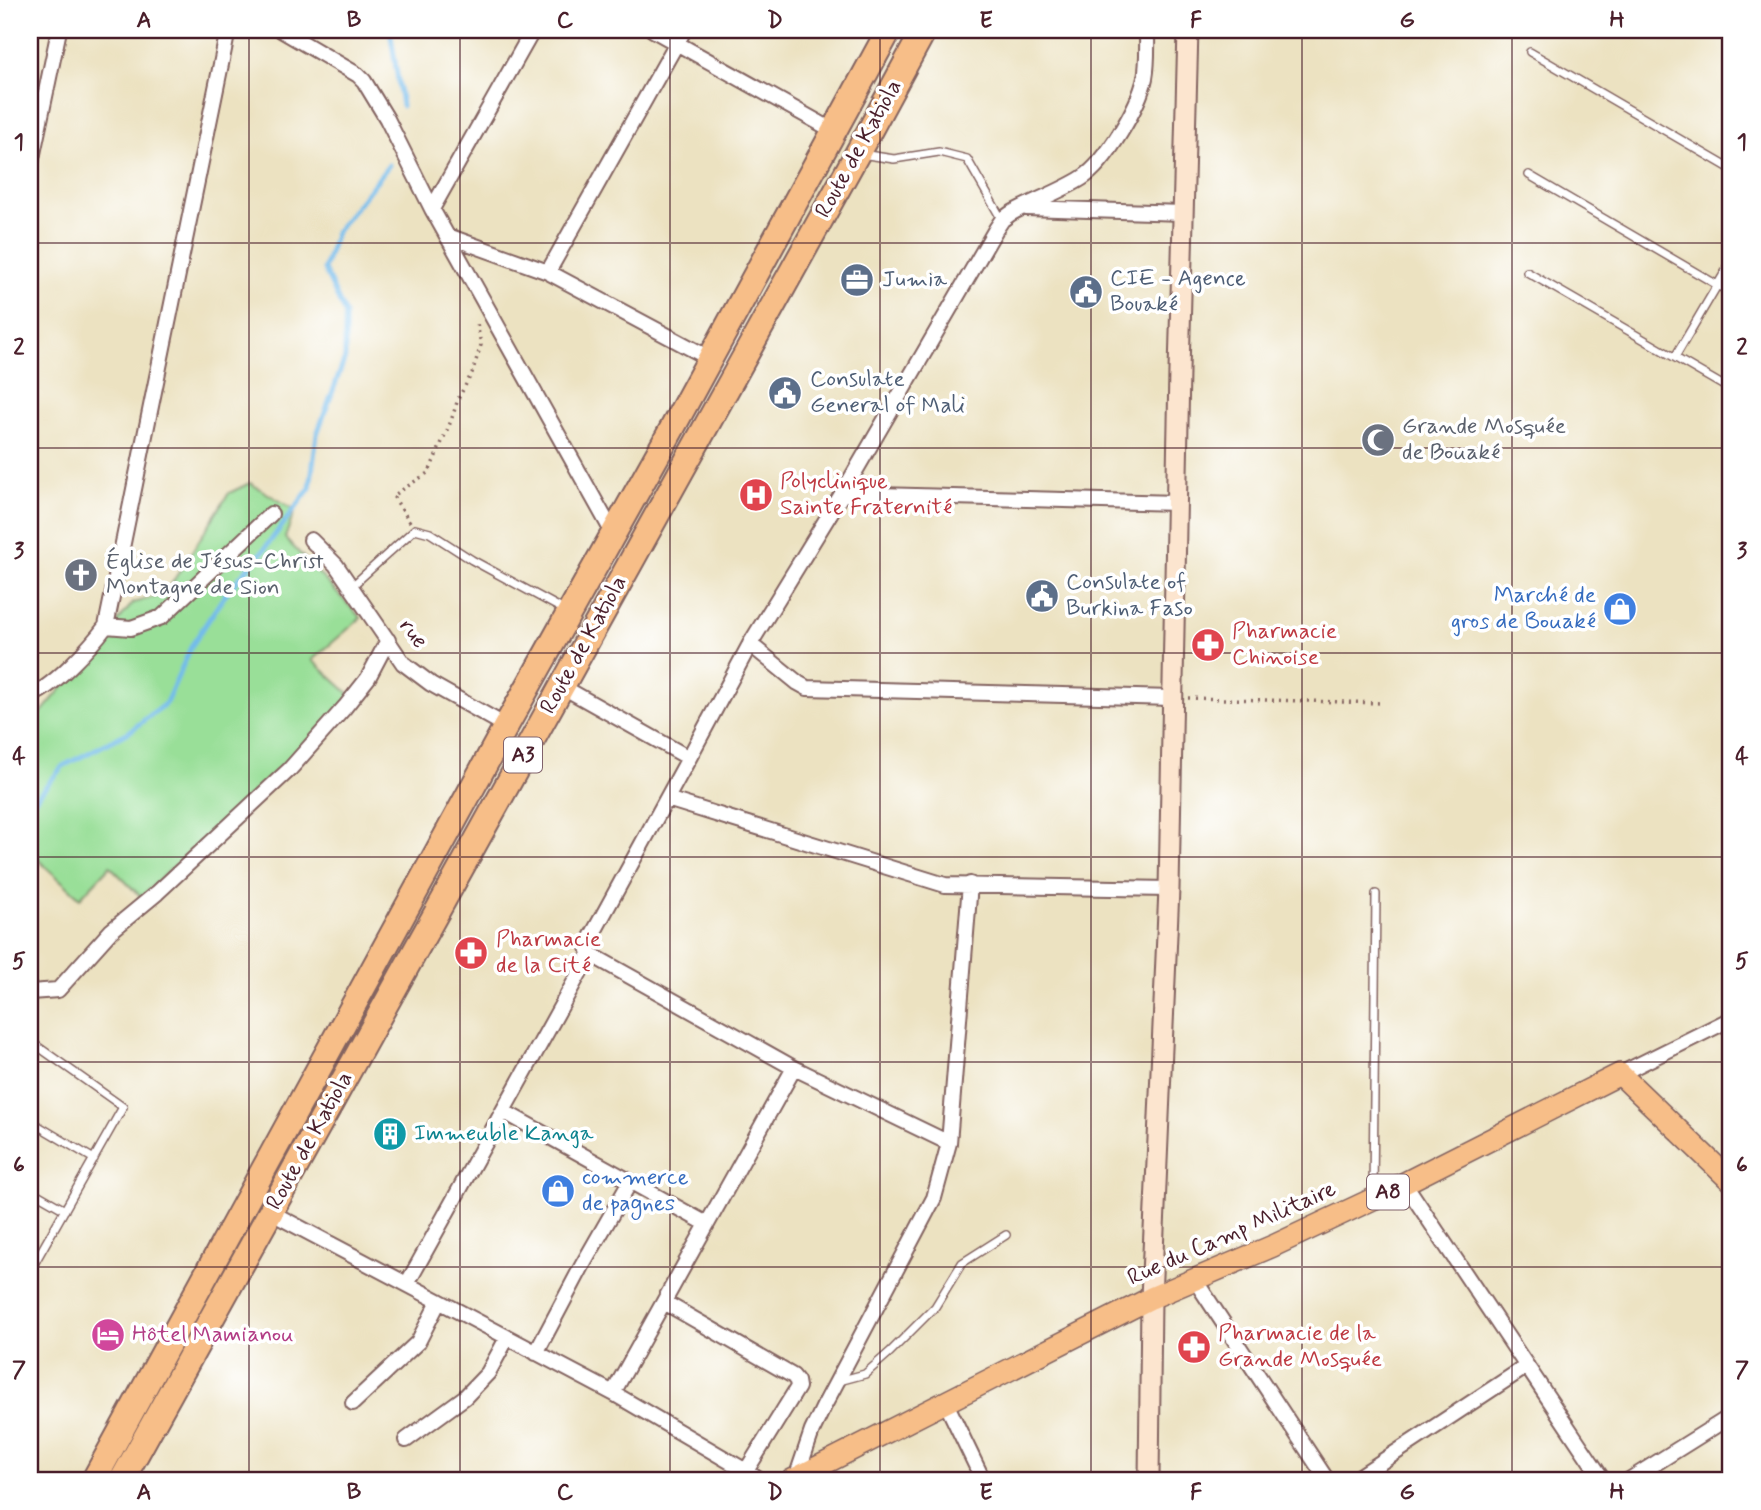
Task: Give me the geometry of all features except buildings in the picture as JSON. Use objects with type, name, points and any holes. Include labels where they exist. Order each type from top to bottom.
[{"type":"highway","name":"Route de Katiola","points":[[94,1480],[889,30]]},
{"type":"highway","name":"Route de Katiola","points":[[122,1480],[857,154],[923,30]]},
{"type":"main road","points":[[1149,1480],[1151,1298],[1169,889],[1188,30]]},
{"type":"main road","points":[[1619,1074],[1731,1181]]},
{"type":"main road","name":"Rue du Camp Militaire","points":[[794,1479],[1151,1298],[1405,1184],[1619,1074]]},
{"type":"street","points":[[30,168],[59,30]]},
{"type":"street","points":[[30,695],[60,675],[106,626],[229,30]]},
{"type":"street","points":[[281,30],[364,80],[387,119],[432,209],[613,533]]},
{"type":"street","points":[[432,209],[533,30]]},
{"type":"street","points":[[653,30],[834,131]]},
{"type":"street","points":[[548,272],[684,30]]},
{"type":"street","points":[[948,1143],[794,1068],[590,954],[588,947],[750,644],[842,494],[1002,220],[1091,172],[1126,121],[1146,76],[1147,30]]},
{"type":"street","points":[[1021,208],[1183,213]]},
{"type":"street","points":[[448,236],[548,272],[709,358]]},
{"type":"street","points":[[842,494],[1177,503]]},
{"type":"street","points":[[106,626],[131,628],[162,617],[271,514]]},
{"type":"street","name":"rue","points":[[311,540],[336,565],[403,663],[431,684],[506,726]]},
{"type":"street","points":[[30,992],[58,990],[111,931],[157,893],[290,769],[368,678],[388,640]]},
{"type":"street","points":[[750,644],[807,688],[1172,698]]},
{"type":"street","points":[[561,686],[689,758]]},
{"type":"street","points":[[667,799],[945,885],[1169,889]]},
{"type":"street","points":[[794,1479],[812,1431],[934,1198],[948,1143],[970,884]]},
{"type":"street","points":[[407,1284],[590,954]]},
{"type":"street","name":"Rue du Camp Militaire","points":[[1619,1074],[1731,1019]]},
{"type":"street","points":[[613,1393],[794,1068]]},
{"type":"street","points":[[503,1111],[707,1224]]},
{"type":"street","points":[[536,1353],[630,1182]]},
{"type":"street","points":[[1405,1184],[1603,1480]]},
{"type":"street","points":[[270,1212],[613,1393],[759,1480]]},
{"type":"street","points":[[1195,1280],[1327,1480]]},
{"type":"street","points":[[353,1402],[418,1342],[439,1301]]},
{"type":"street","points":[[664,1302],[793,1376],[797,1381],[798,1387],[746,1471]]},
{"type":"street","points":[[406,1440],[465,1397],[488,1373],[507,1338]]},
{"type":"street","points":[[1354,1480],[1527,1366]]},
{"type":"street","points":[[946,1403],[983,1480]]},
{"type":"street","points":[[1629,1480],[1731,1416]]},
{"type":"lane","points":[[1716,30],[1731,39]]},
{"type":"lane","points":[[1530,52],[1731,169]]},
{"type":"lane","points":[[857,154],[894,159],[939,152],[967,159],[1002,220]]},
{"type":"lane","points":[[1529,175],[1731,293]]},
{"type":"lane","points":[[1675,357],[1731,262]]},
{"type":"lane","points":[[1527,272],[1731,390]]},
{"type":"lane","points":[[351,587],[415,530],[430,533],[472,561],[569,613]]},
{"type":"lane","points":[[1373,1199],[1376,894]]},
{"type":"lane","points":[[30,1041],[123,1107],[31,1266]]},
{"type":"lane","points":[[30,1121],[94,1159]]},
{"type":"lane","points":[[30,1190],[65,1210]]},
{"type":"lane","points":[[838,1381],[865,1374],[935,1307],[962,1263],[1006,1235]]},
{"type":"path","points":[[415,530],[393,496],[429,472],[440,448],[481,345],[475,313]]},
{"type":"path","points":[[1172,698],[1383,704]]},
{"type":"green space","points":[[250,483],[295,510],[285,538],[361,618],[312,660],[354,698],[141,897],[110,866],[80,898],[34,856],[30,861],[30,726],[133,603],[165,594],[229,493]]},
{"type":"waterway","points":[[390,30],[402,106]]},
{"type":"waterway","points":[[30,805],[63,766],[129,732],[166,703],[192,645],[227,592],[263,551],[310,488],[317,434],[345,358],[345,314],[324,269],[336,232],[389,165]]},
{"type":"place","name":"Jumia","points":[[857,280]]},
{"type":"place","name":"CIE - Agence Bouaké","points":[[1086,292]]},
{"type":"place","name":"Consulate General of Mali","points":[[785,393]]},
{"type":"place","name":"Grande Mosquée de Bouaké","points":[[1378,440]]},
{"type":"place","name":"Polyclinique Sainte Fraternité","points":[[756,495]]},
{"type":"place","name":"Église de Jésus-Christ Montagne de Sion","points":[[81,575]]},
{"type":"place","name":"Consulate of Burkina Faso","points":[[1042,596]]},
{"type":"place","name":"Marché de gros de Bouaké","points":[[1620,609]]},
{"type":"place","name":"Pharmacie Chinoise","points":[[1208,645]]},
{"type":"place","name":"Pharmacie de la Cité","points":[[471,953]]},
{"type":"place","name":"Immeuble Kanga","points":[[390,1134]]},
{"type":"place","name":"commerce de pagnes","points":[[558,1191]]},
{"type":"place","name":"Hôtel Mamianou","points":[[108,1335]]},
{"type":"place","name":"Pharmacie de la Grande Mosquée","points":[[1194,1347]]}]
